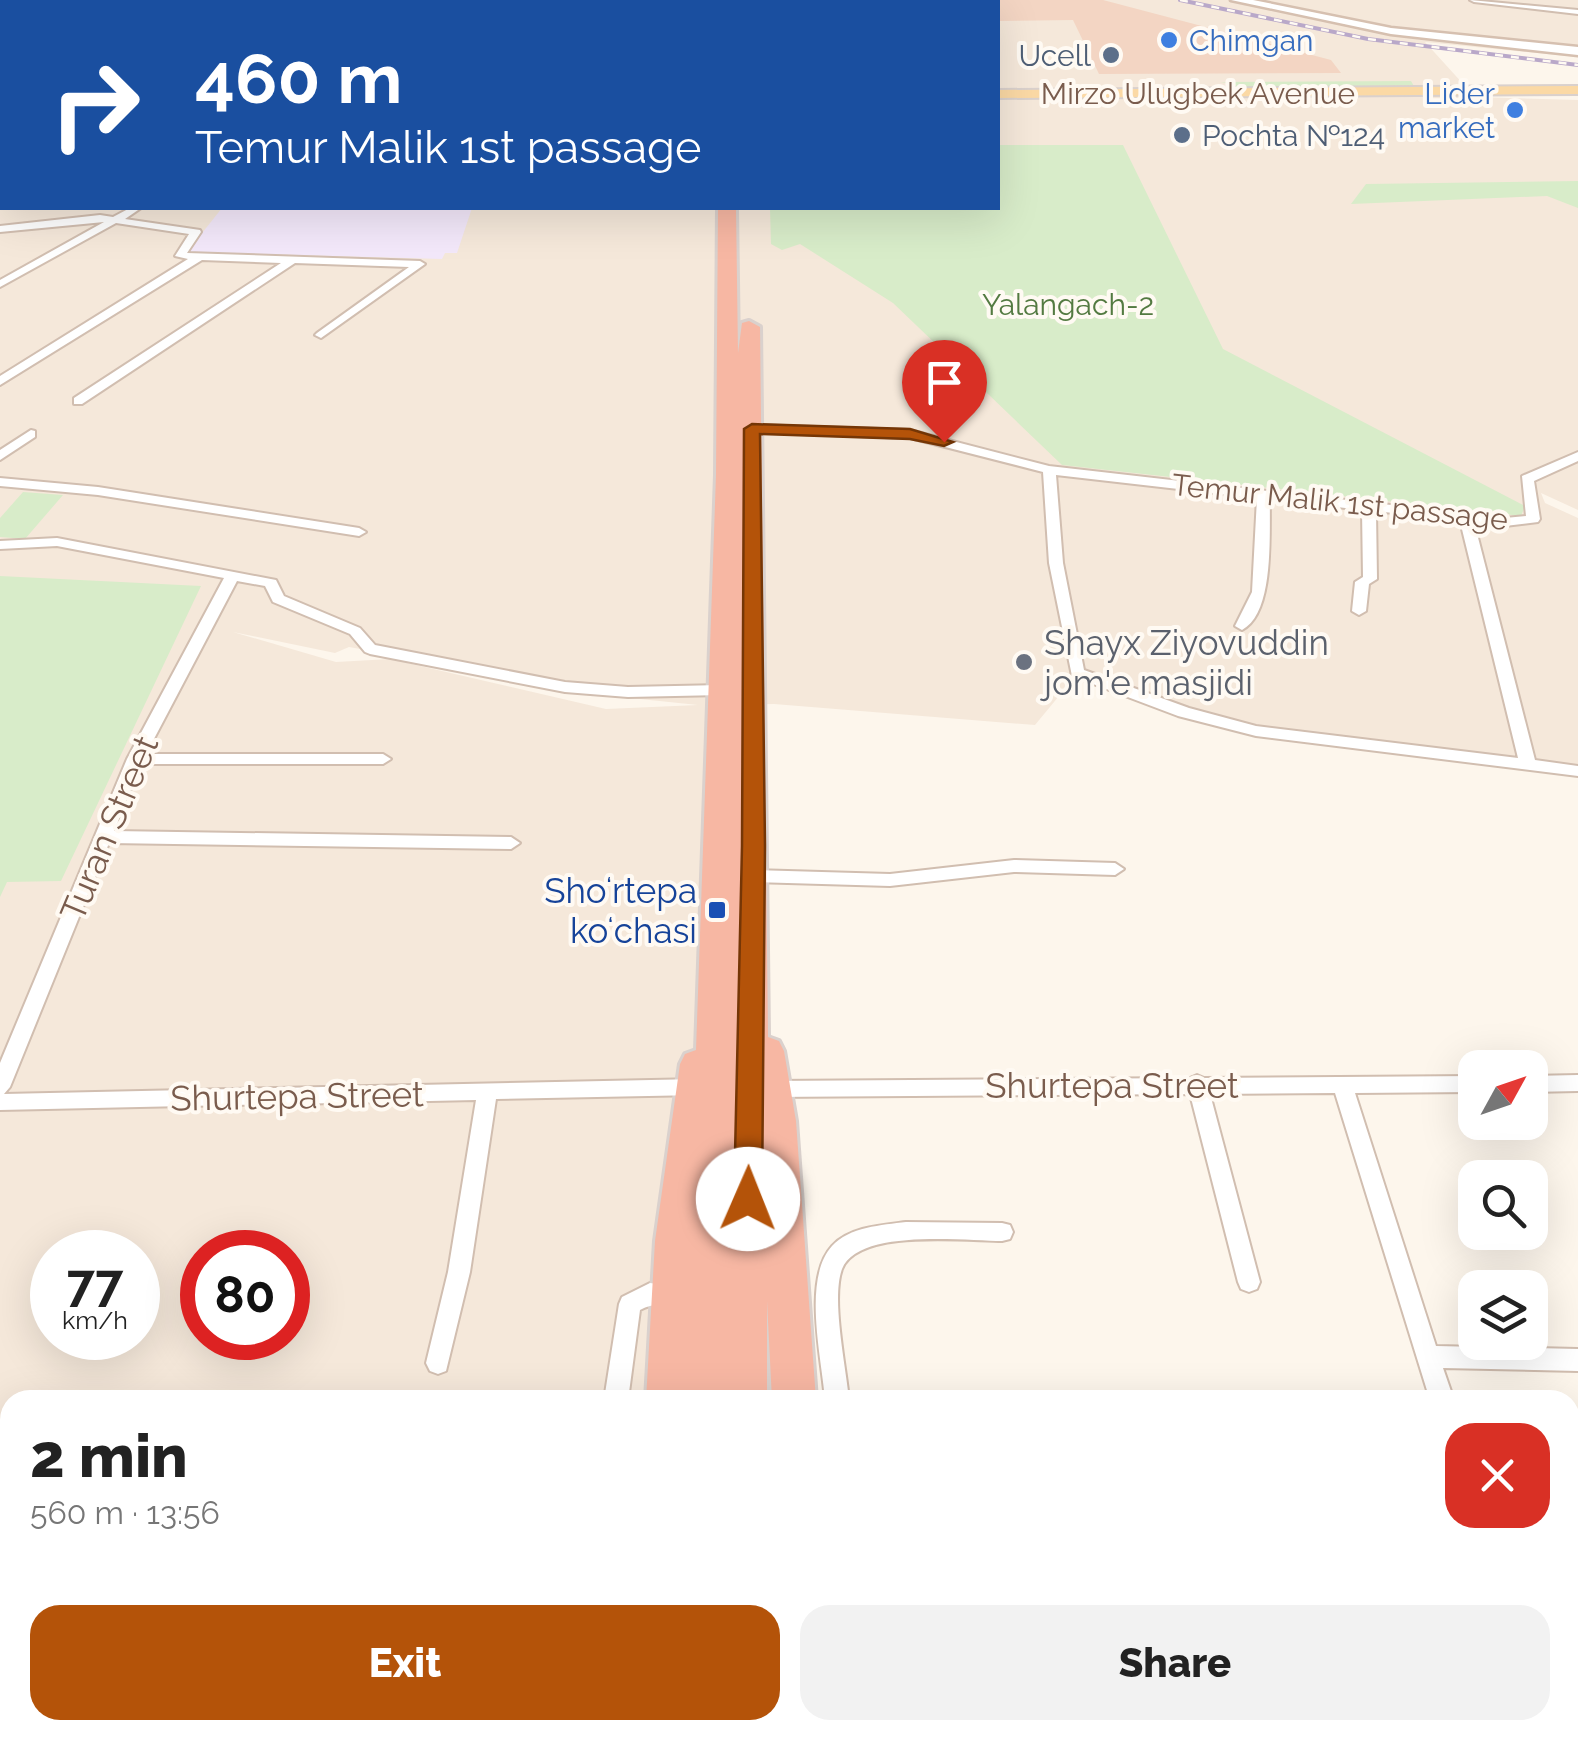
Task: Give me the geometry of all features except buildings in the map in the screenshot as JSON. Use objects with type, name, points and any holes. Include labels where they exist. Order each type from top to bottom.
[{"type":"highway","points":[[727,210],[728,475],[722,690],[734,962],[732,1088],[745,1390]]},
{"type":"highway","points":[[706,1390],[732,1088],[734,962],[753,876],[752,429],[744,210]]},
{"type":"highway","points":[[732,1088],[789,1281],[794,1390]]},
{"type":"highway","points":[[668,1390],[671,1294],[732,1088]]},
{"type":"main road","points":[[1239,0],[1392,31],[1578,50]]},
{"type":"main road","name":"Mirzo Ulugbek Avenue","points":[[1000,98],[1578,95]]},
{"type":"street","points":[[1474,0],[1578,12]]},
{"type":"street","points":[[112,220],[119,210]]},
{"type":"street","points":[[0,284],[132,210]]},
{"type":"street","points":[[0,230],[112,220],[196,232],[177,254],[410,260],[420,265],[320,334]]},
{"type":"street","points":[[0,382],[202,256]]},
{"type":"street","points":[[78,401],[295,258]]},
{"type":"street","name":"Temur Malik 1st passage","points":[[752,429],[910,434],[1049,470],[1466,519],[1532,521],[1526,479],[1578,456]]},
{"type":"street","points":[[0,456],[31,434]]},
{"type":"street","points":[[1049,470],[1056,564],[1077,673],[1184,712],[1256,732],[1578,771]]},
{"type":"street","points":[[0,482],[98,491],[359,532]]},
{"type":"street","points":[[1242,626],[1258,592],[1264,493]]},
{"type":"street","points":[[1359,611],[1362,582],[1370,579],[1369,508]]},
{"type":"street","points":[[1466,519],[1528,764]]},
{"type":"street","points":[[0,545],[57,542],[271,583],[278,599],[354,632],[370,649],[564,687],[628,692],[722,690]]},
{"type":"street","name":"Turan Street","points":[[0,1088],[135,759],[233,575]]},
{"type":"street","points":[[135,759],[383,759]]},
{"type":"street","points":[[104,837],[511,843]]},
{"type":"street","points":[[753,876],[890,880],[1014,866],[1115,869]]},
{"type":"street","points":[[1548,1084],[1578,1083]]},
{"type":"street","points":[[1196,1084],[1249,1282]]},
{"type":"street","name":"Shurtepa Street","points":[[0,1102],[732,1088],[1458,1084]]},
{"type":"street","points":[[1342,1086],[1439,1390]]},
{"type":"street","points":[[438,1363],[459,1272],[487,1093]]},
{"type":"street","points":[[836,1390],[829,1281],[838,1253],[864,1236],[1002,1232]]},
{"type":"street","points":[[789,1281],[829,1281]]},
{"type":"street","points":[[617,1390],[630,1304],[650,1293],[671,1294]]},
{"type":"street","points":[[1427,1357],[1578,1360]]},
{"type":"shaded area","points":[[1000,0],[1578,0],[1578,57],[1425,42],[1475,97],[1578,100],[1578,510],[1541,493],[1545,503],[1578,518],[1578,771],[1256,731],[1078,673],[1035,725],[774,704],[722,705],[705,1390],[0,1390],[0,210],[1000,210]],"holes":[[[233,632],[335,653],[349,647],[640,699],[698,705],[606,709],[390,659],[336,662]]]},
{"type":"shaded area","points":[[220,210],[471,210],[457,253],[445,253],[442,259],[187,252]]},
{"type":"green space","points":[[1411,81],[1415,88],[1227,89],[1236,84],[1220,82]]},
{"type":"green space","name":"Yalangach-2","points":[[1000,145],[1123,145],[1223,349],[1525,506],[1521,516],[1062,465],[893,303],[800,244],[782,250],[771,244],[770,210],[1000,210]]},
{"type":"green space","points":[[1578,181],[1578,208],[1547,196],[1351,204],[1366,184]]},
{"type":"green space","points":[[23,492],[63,495],[25,539],[0,537],[0,518]]},
{"type":"green space","points":[[0,576],[201,586],[61,881],[7,882],[0,897]]},
{"type":"railway","points":[[1180,0],[1368,39],[1578,65]]},
{"type":"place","name":"Chimgan","points":[[1169,40]]},
{"type":"place","name":"Ucell","points":[[1111,55]]},
{"type":"place","name":"Lider market","points":[[1515,110]]},
{"type":"place","name":"Pochta №124","points":[[1182,135]]},
{"type":"place","name":"Shayx Ziyovuddin jom'e masjidi","points":[[1024,662]]},
{"type":"place","name":"Shoʻrtepa koʻchasi","points":[[717,910]]},
{"type":"route","points":[[748,1199],[754,846],[752,429],[910,434],[944,442]]}]
